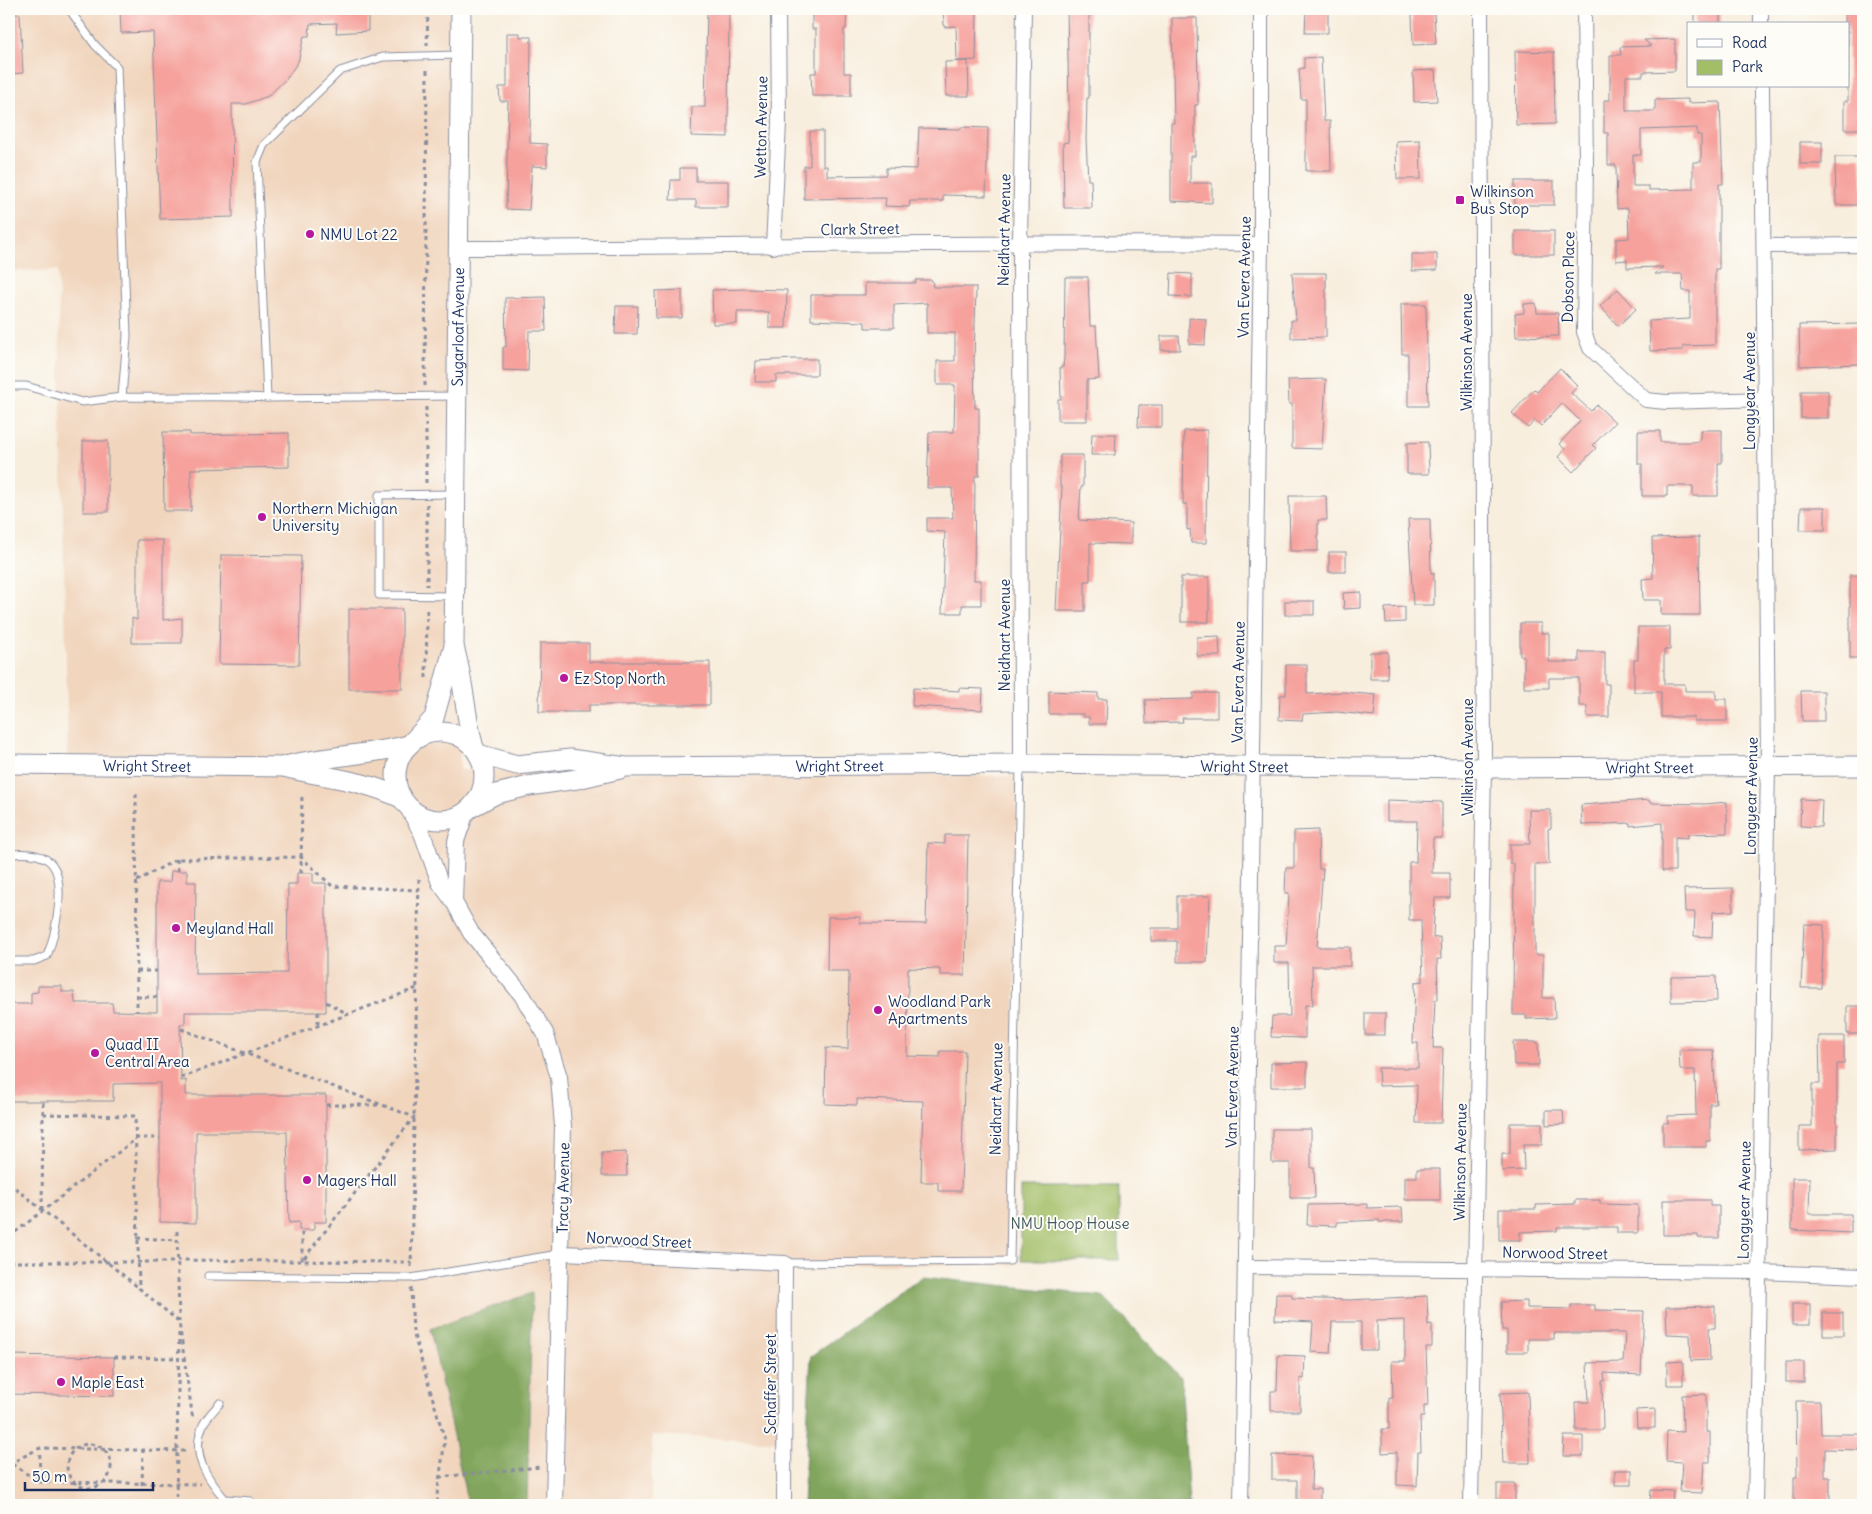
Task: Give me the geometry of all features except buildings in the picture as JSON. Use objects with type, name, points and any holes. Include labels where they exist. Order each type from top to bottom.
[{"type":"main road","name":"Sugarloaf Avenue","points":[[411,743],[434,718],[454,646],[461,9]]},
{"type":"main road","name":"Sugarloaf Avenue","points":[[454,646],[462,676],[465,710],[476,751]]},
{"type":"main road","points":[[444,732],[457,736],[476,751],[483,767],[484,781],[480,794],[469,809],[454,819],[432,820],[418,815],[404,802],[395,775],[401,756],[411,743],[432,733],[444,732]]},
{"type":"main road","name":"Wright Street","points":[[9,764],[284,766],[322,758],[375,753],[411,743]]},
{"type":"main road","name":"Wright Street","points":[[476,751],[516,765],[570,759],[626,767],[1020,764],[1484,768],[1768,765],[1863,766]]},
{"type":"main road","name":"Wright Street","points":[[284,766],[320,776],[352,780],[383,789],[404,802]]},
{"type":"main road","name":"Wright Street","points":[[469,809],[496,794],[529,786],[578,779],[626,767]]},
{"type":"street","name":"Wetton Avenue","points":[[773,247],[779,123],[778,9]]},
{"type":"street","name":"Neidhart Avenue","points":[[1020,764],[1020,242],[1024,9]]},
{"type":"street","name":"Van Evera Avenue","points":[[1240,1505],[1246,1267],[1261,244],[1262,9]]},
{"type":"street","name":"Wilkinson Avenue","points":[[1471,1505],[1484,768],[1481,9]]},
{"type":"street","name":"Dobson Place","points":[[1584,9],[1586,162],[1584,332],[1590,348],[1646,400],[1666,402],[1766,399]]},
{"type":"street","points":[[1760,9],[1761,22]]},
{"type":"street","name":"Longyear Avenue","points":[[1755,1505],[1768,765],[1765,246],[1762,88]]},
{"type":"street","name":"Clark Street","points":[[459,248],[773,247],[1020,242],[1261,244]]},
{"type":"street","points":[[1765,246],[1863,245]]},
{"type":"street","name":"Tracy Avenue","points":[[404,802],[422,833],[440,883],[454,902],[471,933],[535,1014],[554,1055],[562,1097],[563,1126],[562,1253],[557,1325],[554,1505]]},
{"type":"street","points":[[454,902],[456,841],[469,809]]},
{"type":"street","name":"Norwood Street","points":[[562,1253],[785,1263]]},
{"type":"street","name":"Schaffer Street","points":[[784,1505],[785,1263]]},
{"type":"street","name":"Norwood Street","points":[[1246,1267],[1759,1272],[1863,1276]]},
{"type":"lane","points":[[69,9],[95,45],[117,67],[127,336],[122,397]]},
{"type":"lane","points":[[267,398],[257,162],[264,145],[340,71],[383,57],[461,55]]},
{"type":"lane","points":[[9,386],[26,386],[82,402],[122,397],[457,396]]},
{"type":"lane","points":[[455,596],[379,595],[378,495],[456,494]]},
{"type":"lane","name":"Neidhart Avenue","points":[[1010,1261],[1020,764]]},
{"type":"lane","points":[[9,854],[42,857],[51,863],[58,879],[59,899],[52,942],[47,956],[34,961],[9,961]]},
{"type":"lane","name":"Norwood Street","points":[[208,1276],[411,1278],[562,1253]]},
{"type":"lane","name":"Norwood Street","points":[[785,1263],[1010,1261]]},
{"type":"lane","points":[[220,1404],[203,1425],[198,1448],[205,1475],[225,1499],[250,1501]]},
{"type":"path","points":[[426,683],[425,396],[428,9]]},
{"type":"path","points":[[301,873],[302,793]]},
{"type":"path","points":[[136,794],[137,1011]]},
{"type":"path","points":[[137,882],[177,858],[301,857],[332,886],[420,890]]},
{"type":"path","points":[[177,858],[178,871]]},
{"type":"path","points":[[420,876],[410,1262],[413,1332],[445,1440],[439,1477],[438,1505]]},
{"type":"path","points":[[137,972],[156,971]]},
{"type":"path","points":[[181,1078],[417,988]]},
{"type":"path","points":[[137,997],[156,997]]},
{"type":"path","points":[[326,1002],[348,1014]]},
{"type":"path","points":[[318,1012],[318,1026]]},
{"type":"path","points":[[180,1029],[414,1117]]},
{"type":"path","points":[[42,1210],[43,1101]]},
{"type":"path","points":[[326,1105],[384,1105]]},
{"type":"path","points":[[43,1114],[135,1116],[139,1288]]},
{"type":"path","points":[[302,1261],[414,1117]]},
{"type":"path","points":[[9,1237],[137,1138],[160,1138]]},
{"type":"path","points":[[9,1183],[179,1322]]},
{"type":"path","points":[[302,1230],[302,1261]]},
{"type":"path","points":[[176,1505],[179,1322],[177,1231]]},
{"type":"path","points":[[137,1238],[177,1240]]},
{"type":"path","points":[[9,1262],[171,1262],[178,1260],[410,1262]]},
{"type":"path","points":[[114,1357],[178,1358]]},
{"type":"path","points":[[190,1451],[40,1448],[11,1464],[39,1482],[142,1485],[200,1484]]},
{"type":"path","points":[[39,1482],[40,1448]]},
{"type":"path","points":[[74,1449],[68,1456],[66,1464],[69,1478],[81,1488],[89,1489],[102,1484],[111,1470],[109,1456],[104,1450]]},
{"type":"path","points":[[142,1485],[143,1451]]},
{"type":"path","points":[[439,1477],[555,1466]]},
{"type":"shaded area","name":"Northern Michigan University","points":[[9,9],[461,9],[460,770],[1017,776],[1013,1265],[785,1263],[786,1442],[652,1435],[651,1505],[9,1505],[9,763],[68,763],[58,270],[9,271]]},
{"type":"green space","name":"NMU Hoop House","points":[[1021,1187],[1119,1187],[1119,1260],[1021,1260]]},
{"type":"green space","points":[[922,1277],[1102,1296],[1181,1377],[1189,1505],[803,1505],[811,1356]]},
{"type":"green space","points":[[532,1293],[527,1505],[468,1505],[430,1329]]},
{"type":"place","name":"Wilkinson Bus Stop","points":[[1460,200]]},
{"type":"place","name":"NMU Lot 22","points":[[310,234]]},
{"type":"place","name":"Northern Michigan University","points":[[262,517]]},
{"type":"place","name":"Ez Stop North","points":[[564,678]]},
{"type":"place","name":"Meyland Hall","points":[[176,928]]},
{"type":"place","name":"Woodland Park Apartments","points":[[878,1010]]},
{"type":"place","name":"Quad II Central Area","points":[[95,1053]]},
{"type":"place","name":"Magers Hall","points":[[307,1180]]},
{"type":"place","name":"Maple East","points":[[61,1382]]}]
